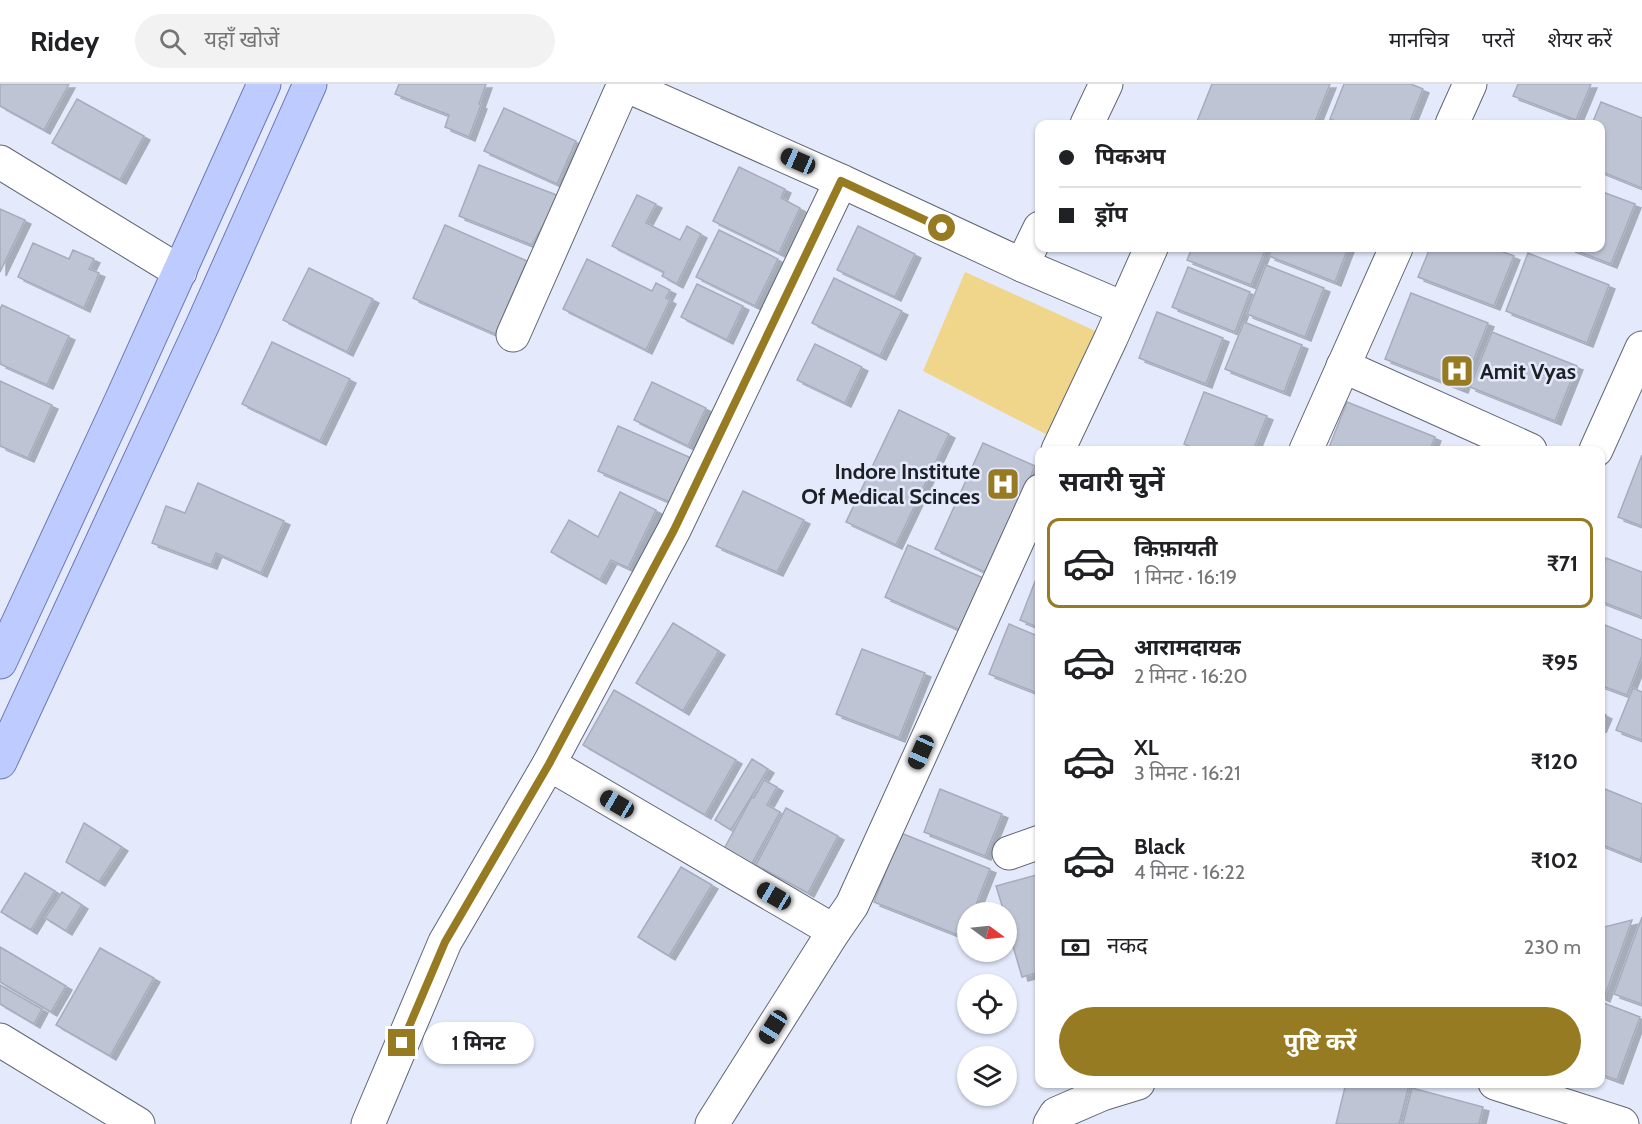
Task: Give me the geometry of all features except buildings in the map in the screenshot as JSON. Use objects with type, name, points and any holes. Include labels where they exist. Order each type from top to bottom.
[{"type":"main road","points":[[0,662],[264,84]]},
{"type":"main road","points":[[0,762],[203,324],[310,84]]},
{"type":"street","points":[[513,335],[624,84],[1022,265],[1123,308]]},
{"type":"street","points":[[1089,120],[1106,84]]},
{"type":"street","points":[[1454,120],[1470,84]]},
{"type":"street","points":[[0,162],[180,272]]},
{"type":"street","points":[[368,1124],[445,942],[549,764],[674,530],[841,181]]},
{"type":"street","points":[[1022,265],[1035,238]]},
{"type":"street","points":[[1060,446],[1149,252]]},
{"type":"street","points":[[1308,446],[1394,252]]},
{"type":"street","points":[[1598,446],[1642,348]]},
{"type":"street","points":[[1343,366],[1521,446]]},
{"type":"street","points":[[712,1124],[852,905],[1035,502]]},
{"type":"street","points":[[549,764],[834,931]]},
{"type":"street","points":[[1009,853],[1035,844]]},
{"type":"street","points":[[0,1040],[138,1124]]},
{"type":"street","points":[[1050,1124],[1056,1114],[1122,1088]]},
{"type":"street","points":[[1510,1088],[1622,1124]]},
{"type":"shaded area","points":[[965,272],[1111,338],[1061,442],[923,371]]},
{"type":"place","name":"Amit Vyas","points":[[1457,371]]},
{"type":"place","name":"Indore Institute Of Medical Scinces","points":[[1003,484]]},
{"type":"route","points":[[402,1043],[445,942],[549,764],[674,530],[841,181],[942,228]]}]
